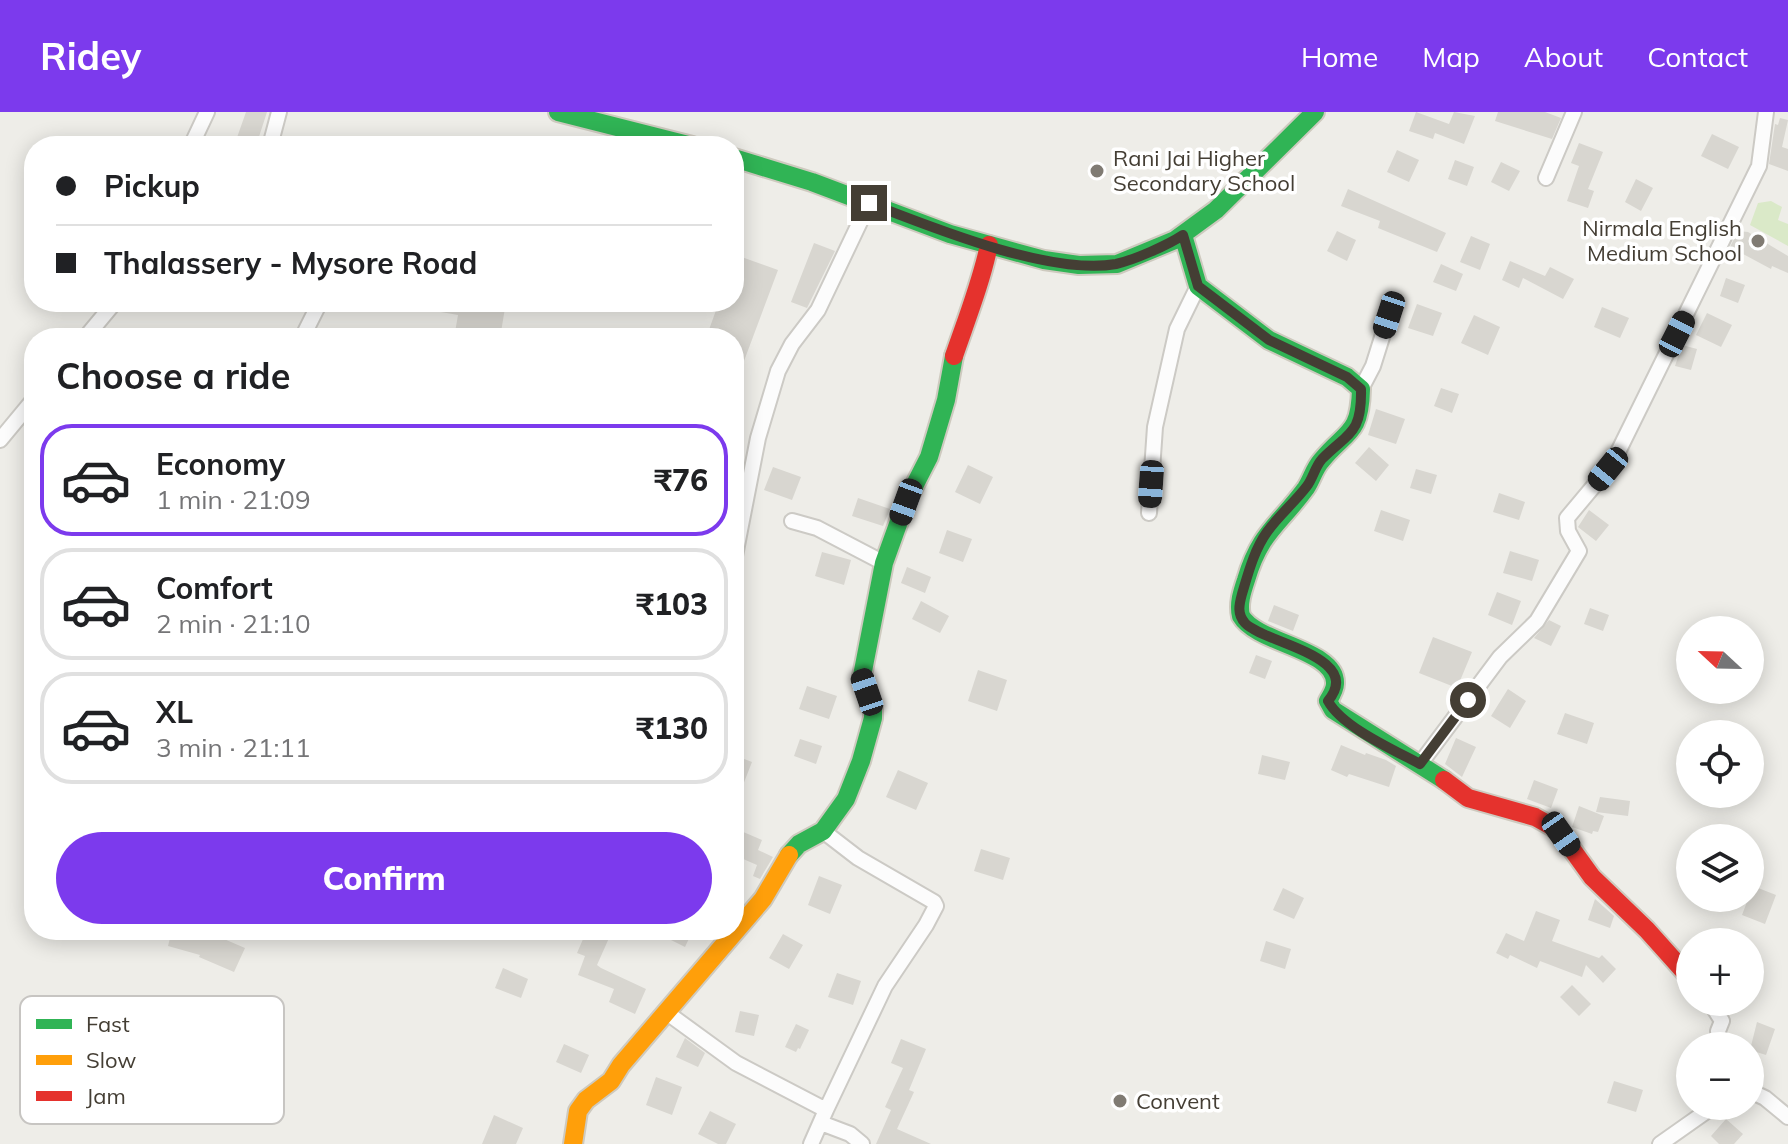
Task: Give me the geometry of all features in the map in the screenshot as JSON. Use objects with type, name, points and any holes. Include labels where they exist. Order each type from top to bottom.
[{"type":"street","points":[[196,136],[207,112]]},
{"type":"street","points":[[273,136],[279,112]]},
{"type":"street","points":[[558,112],[653,136]]},
{"type":"street","points":[[744,161],[989,245],[1044,260],[1079,265],[1117,264],[1183,235],[1216,210],[1315,112]]},
{"type":"street","points":[[1546,178],[1574,112]]},
{"type":"street","points":[[1420,764],[1500,657],[1537,621],[1579,551],[1568,531],[1567,518],[1608,469],[1619,450],[1732,225],[1759,166],[1766,112]]},
{"type":"street","points":[[744,502],[758,438],[778,371],[792,344],[818,310],[869,203]]},
{"type":"street","points":[[1183,235],[1198,286],[1269,340],[1347,377],[1361,389]]},
{"type":"street","points":[[744,921],[763,899],[799,844],[823,831],[846,799],[861,761],[873,718],[862,676],[884,563],[906,502],[929,457],[946,400],[951,366],[981,284],[989,245]]},
{"type":"street","points":[[1149,513],[1158,413],[1177,329],[1198,286]]},
{"type":"street","points":[[93,328],[107,312]]},
{"type":"street","points":[[1389,315],[1373,366],[1361,389],[1361,404],[1350,437],[1320,461],[1307,485],[1265,534],[1252,561],[1239,611],[1243,621],[1255,632],[1307,651],[1329,668],[1337,682],[1334,694],[1328,701],[1333,710],[1355,726],[1420,764],[1468,798],[1535,817],[1553,827],[1592,877],[1676,962]]},
{"type":"street","points":[[0,440],[24,411]]},
{"type":"street","points":[[792,521],[817,528],[884,563]]},
{"type":"street","points":[[811,1144],[885,986],[936,906],[858,858],[823,831]]},
{"type":"street","points":[[573,1144],[578,1111],[586,1100],[611,1081],[728,940]]},
{"type":"street","points":[[666,1012],[736,1063],[824,1116],[862,1144]]},
{"type":"street","points":[[1764,1099],[1788,1117]]},
{"type":"street","points":[[1660,1144],[1694,1120]]},
{"type":"green space","points":[[1771,201],[1782,207],[1778,220],[1788,224],[1788,246],[1750,225],[1758,203]]},
{"type":"building","points":[[246,112],[267,112],[259,136],[238,136]]},
{"type":"building","points":[[1416,112],[1449,124],[1454,112],[1475,116],[1464,144],[1435,133],[1433,139],[1409,131]]},
{"type":"building","points":[[1498,112],[1545,112],[1561,118],[1552,139],[1495,121]]},
{"type":"building","points":[[1780,118],[1788,120],[1782,147],[1788,149],[1788,171],[1769,164],[1775,124],[1778,125]]},
{"type":"building","points":[[1712,134],[1739,147],[1728,169],[1701,156]]},
{"type":"building","points":[[1579,143],[1603,152],[1588,189],[1594,191],[1588,208],[1567,201],[1579,166],[1571,163]]},
{"type":"building","points":[[1397,150],[1419,160],[1409,182],[1387,172]]},
{"type":"building","points":[[1455,160],[1474,167],[1467,186],[1448,179]]},
{"type":"building","points":[[1501,162],[1520,171],[1509,191],[1491,182]]},
{"type":"building","points":[[1636,179],[1653,188],[1641,211],[1625,202]]},
{"type":"building","points":[[1348,189],[1446,233],[1437,252],[1378,228],[1380,221],[1341,206]]},
{"type":"building","points":[[1337,231],[1356,240],[1347,261],[1327,251]]},
{"type":"building","name":"Nirmala English Medium School","points":[[1738,231],[1748,232],[1788,256],[1788,273],[1772,266],[1771,269],[1730,247]]},
{"type":"building","points":[[1471,236],[1490,244],[1480,270],[1460,262]]},
{"type":"building","points":[[814,243],[835,251],[807,308],[791,302]]},
{"type":"building","points":[[744,258],[778,270],[744,361],[744,328],[710,328],[715,312],[744,312]]},
{"type":"building","points":[[1510,261],[1545,276],[1550,267],[1574,279],[1563,299],[1523,278],[1519,288],[1502,280]]},
{"type":"building","points":[[1441,264],[1463,274],[1456,291],[1433,282]]},
{"type":"building","points":[[1726,278],[1745,285],[1738,303],[1720,296]]},
{"type":"building","points":[[1417,304],[1442,313],[1433,336],[1408,328]]},
{"type":"building","points":[[1602,307],[1629,318],[1620,338],[1594,327]]},
{"type":"building","points":[[441,312],[504,312],[502,328],[456,328],[458,315]]},
{"type":"building","points":[[1707,313],[1732,325],[1721,347],[1696,335]]},
{"type":"building","points":[[1474,315],[1500,327],[1488,355],[1461,343]]},
{"type":"building","points":[[1682,345],[1697,349],[1691,370],[1675,366]]},
{"type":"building","points":[[1441,388],[1459,394],[1452,413],[1434,406]]},
{"type":"building","points":[[1376,409],[1405,419],[1396,444],[1368,435]]},
{"type":"building","points":[[1369,447],[1389,465],[1376,481],[1355,463]]},
{"type":"building","points":[[968,465],[993,477],[980,504],[955,492]]},
{"type":"building","points":[[773,467],[801,477],[792,500],[764,490]]},
{"type":"building","points":[[1416,469],[1437,475],[1431,494],[1410,488]]},
{"type":"building","points":[[1499,493],[1525,502],[1519,520],[1493,512]]},
{"type":"building","points":[[858,498],[890,509],[883,526],[852,516]]},
{"type":"building","points":[[1381,510],[1410,520],[1403,541],[1374,531]]},
{"type":"building","points":[[1589,510],[1609,525],[1596,541],[1578,527]]},
{"type":"building","points":[[947,530],[972,539],[963,562],[939,553]]},
{"type":"building","points":[[1510,551],[1539,560],[1532,581],[1503,573]]},
{"type":"building","points":[[822,552],[851,560],[844,585],[815,576]]},
{"type":"building","points":[[907,567],[931,577],[925,593],[901,583]]},
{"type":"building","points":[[1497,592],[1521,601],[1512,625],[1488,615]]},
{"type":"building","points":[[921,601],[949,616],[940,633],[912,619]]},
{"type":"building","points":[[1274,605],[1299,615],[1293,631],[1268,621]]},
{"type":"building","points":[[1590,608],[1609,615],[1603,631],[1584,624]]},
{"type":"building","points":[[1549,620],[1561,626],[1551,646],[1534,638]]},
{"type":"building","points":[[1433,637],[1472,652],[1457,688],[1419,673]]},
{"type":"building","points":[[1256,655],[1272,661],[1265,679],[1249,673]]},
{"type":"building","points":[[978,670],[1007,680],[997,711],[968,701]]},
{"type":"building","points":[[807,686],[837,696],[829,719],[799,709]]},
{"type":"building","points":[[1508,689],[1526,701],[1510,728],[1491,716]]},
{"type":"building","points":[[1565,713],[1594,723],[1587,744],[1557,734]]},
{"type":"building","points":[[1456,738],[1476,747],[1462,777],[1445,764]]},
{"type":"building","points":[[800,739],[822,746],[816,764],[794,756]]},
{"type":"building","points":[[1341,745],[1396,766],[1389,787],[1331,770]]},
{"type":"building","points":[[1262,755],[1290,762],[1285,780],[1258,774]]},
{"type":"building","points":[[744,759],[752,762],[744,782]]},
{"type":"building","points":[[898,770],[928,783],[916,810],[886,797]]},
{"type":"building","points":[[1534,780],[1558,789],[1551,808],[1527,799]]},
{"type":"building","points":[[1600,797],[1630,801],[1628,816],[1596,812]]},
{"type":"building","points":[[1579,806],[1604,816],[1598,832],[1593,831],[1592,834],[1572,827]]},
{"type":"building","points":[[744,832],[762,840],[758,850],[773,857],[760,879],[753,876],[757,865],[744,859]]},
{"type":"building","points":[[981,849],[1010,858],[1003,880],[974,871]]},
{"type":"building","points":[[819,876],[842,885],[830,914],[808,905]]},
{"type":"building","points":[[1283,888],[1304,898],[1294,919],[1273,910]]},
{"type":"building","points":[[1764,890],[1776,895],[1765,924],[1742,915],[1743,912],[1764,912]]},
{"type":"building","points":[[1595,899],[1614,916],[1610,928],[1588,920]]},
{"type":"building","points":[[1536,911],[1560,920],[1552,941],[1599,958],[1602,955],[1616,969],[1603,983],[1586,965],[1582,977],[1540,961],[1537,968],[1510,955],[1508,959],[1496,953],[1506,933],[1524,941]]},
{"type":"building","points":[[783,934],[803,945],[789,969],[769,958]]},
{"type":"building","points":[[170,940],[226,940],[245,948],[234,972],[200,955],[168,946]]},
{"type":"building","points":[[583,940],[608,940],[597,965],[646,989],[635,1014],[609,1002],[614,989],[578,975],[585,956],[577,953]]},
{"type":"building","points":[[671,940],[688,940],[685,947]]},
{"type":"building","points":[[1266,941],[1291,949],[1285,969],[1260,961]]},
{"type":"building","points":[[503,968],[528,979],[521,998],[495,988]]},
{"type":"building","points":[[837,973],[861,981],[853,1005],[828,997]]},
{"type":"building","points":[[1572,985],[1591,1004],[1579,1016],[1560,997]]},
{"type":"building","points":[[740,1011],[759,1015],[754,1036],[735,1032]]},
{"type":"building","points":[[1757,1022],[1775,1029],[1766,1055],[1764,1032],[1754,1032]]},
{"type":"building","points":[[796,1024],[809,1030],[796,1052],[785,1047]]},
{"type":"building","points":[[685,1038],[705,1053],[698,1067],[676,1057]]},
{"type":"building","points":[[901,1039],[926,1049],[909,1090],[914,1092],[897,1129],[931,1144],[876,1144],[891,1110],[885,1107],[903,1068],[891,1063]]},
{"type":"building","points":[[564,1044],[589,1055],[581,1073],[556,1062]]},
{"type":"building","points":[[656,1077],[682,1087],[672,1115],[646,1105]]},
{"type":"building","points":[[1614,1081],[1643,1090],[1636,1112],[1607,1103]]},
{"type":"building","points":[[710,1111],[736,1124],[726,1144],[718,1144],[698,1134]]},
{"type":"building","points":[[494,1115],[523,1128],[516,1144],[482,1144]]},
{"type":"building","points":[[1725,1120],[1743,1134],[1734,1144],[1719,1144],[1711,1136]]},
{"type":"traffic: fast","points":[[558,112],[653,136]]},
{"type":"traffic: fast","points":[[744,161],[812,182],[950,234],[1044,260],[1079,265],[1117,264],[1175,240],[1216,210],[1315,112]]},
{"type":"traffic: fast","points":[[1183,235],[1198,286],[1269,340],[1347,377],[1361,389],[1358,416],[1350,431],[1319,464],[1306,488],[1257,551],[1242,594],[1241,616],[1250,626],[1310,654],[1332,672],[1335,684],[1328,701],[1333,710],[1444,780]]},
{"type":"traffic: fast","points":[[789,855],[799,844],[823,831],[846,799],[861,761],[873,718],[862,676],[884,563],[906,502],[929,457],[946,400],[954,356]]},
{"type":"traffic: slow","points":[[744,921],[763,899],[789,855]]},
{"type":"traffic: slow","points":[[573,1144],[578,1111],[586,1100],[611,1081],[621,1065],[728,940]]},
{"type":"traffic: jam","points":[[954,356],[989,245]]},
{"type":"traffic: jam","points":[[1444,780],[1468,798],[1535,817],[1553,827],[1592,877],[1676,962]]},
{"type":"place","name":"Rani Jai Higher Secondary School","points":[[1097,171]]},
{"type":"place","name":"Nirmala English Medium School","points":[[1758,241]]},
{"type":"place","name":"Convent","points":[[1120,1101]]},
{"type":"route","points":[[869,203],[950,234],[1044,260],[1079,265],[1117,264],[1183,235],[1198,286],[1269,340],[1347,377],[1361,389],[1361,404],[1350,437],[1320,461],[1307,485],[1265,534],[1252,561],[1241,598],[1239,611],[1243,621],[1255,632],[1307,651],[1329,668],[1337,682],[1334,694],[1328,701],[1333,710],[1420,764],[1468,700]]}]
